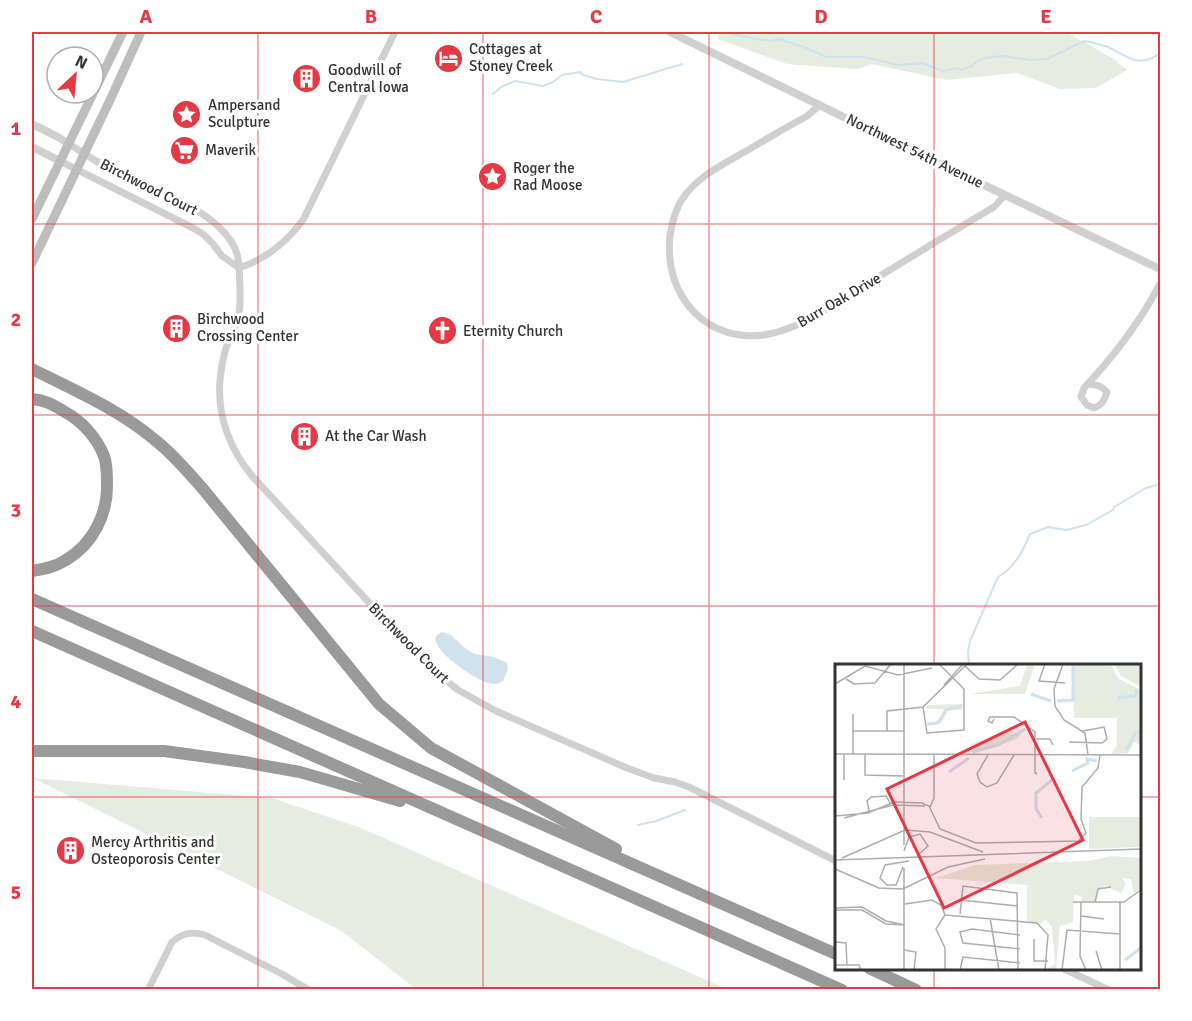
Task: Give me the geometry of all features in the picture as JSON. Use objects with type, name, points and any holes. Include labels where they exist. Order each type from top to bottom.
[{"type":"highway","points":[[32,369],[97,401],[128,419],[155,439],[203,489],[380,704],[431,748],[688,889]]},
{"type":"highway","points":[[32,399],[48,402],[82,423],[99,446],[107,472],[105,510],[94,533],[79,551],[67,560],[53,567],[32,571]]},
{"type":"highway","points":[[32,599],[835,953]]},
{"type":"highway","points":[[32,631],[842,990]]},
{"type":"highway","points":[[32,751],[164,752],[244,762],[300,772],[446,814]]},
{"type":"highway","points":[[871,970],[916,990]]},
{"type":"main road","points":[[32,219],[123,32]]},
{"type":"main road","points":[[32,263],[141,32]]},
{"type":"street","points":[[239,268],[271,253],[303,220],[395,32]]},
{"type":"street","name":"Northwest 54th Avenue","points":[[670,32],[1161,269]]},
{"type":"street","name":"Burr Oak Drive","points":[[820,105],[807,116],[718,167],[689,190],[681,201],[672,226],[669,247],[671,268],[679,292],[687,305],[709,324],[734,334],[752,336],[769,334],[795,326],[994,207],[1005,195]]},
{"type":"street","points":[[32,124],[69,144]]},
{"type":"street","name":"Birchwood Court","points":[[69,144],[96,161],[208,217],[223,231],[234,246],[238,255],[240,309],[238,320],[226,348],[220,380],[221,410],[231,442],[253,477],[424,662],[458,690],[486,706],[627,768],[689,787],[835,860]]},
{"type":"street","points":[[32,147],[60,161]]},
{"type":"street","name":"Birchwood Court","points":[[60,161],[195,229],[213,244],[222,256],[239,268]]},
{"type":"street","points":[[1088,384],[1126,340],[1161,284]]},
{"type":"street","points":[[148,990],[172,942],[177,937],[191,932],[205,935],[274,969],[309,990]]},
{"type":"street","points":[[1064,970],[1109,990]]},
{"type":"shaded area","points":[[719,32],[1066,32],[1114,59],[1127,70],[1096,88],[1060,89],[1017,73],[946,80],[872,64],[858,69],[787,64],[718,39]]},
{"type":"shaded area","points":[[33,778],[272,798],[361,828],[727,989],[416,989],[340,930]]},
{"type":"water","points":[[442,632],[451,635],[474,654],[494,657],[507,663],[508,669],[503,681],[498,684],[488,683],[466,672],[452,661],[442,652],[435,639]]},
{"type":"waterway","points":[[731,34],[771,41],[779,39],[826,57],[864,57],[899,65],[923,63],[943,71],[959,68],[962,70],[984,58],[1003,56],[1031,60],[1047,59],[1084,41],[1105,46],[1128,58],[1140,61],[1153,58],[1160,53]]},
{"type":"waterway","points":[[493,94],[501,87],[515,81],[543,86],[562,75],[580,72],[597,79],[623,82],[682,64]]},
{"type":"waterway","points":[[969,664],[970,641],[998,577],[1018,558],[1030,534],[1048,527],[1066,530],[1086,525],[1146,488],[1160,484]]},
{"type":"waterway","points":[[638,825],[685,810]]},
{"type":"place","name":"Cottages at Stoney Creek","points":[[448,58]]},
{"type":"place","name":"Goodwill of Central Iowa","points":[[307,79]]},
{"type":"place","name":"Ampersand Sculpture","points":[[187,114]]},
{"type":"place","name":"Maverik","points":[[184,150]]},
{"type":"place","name":"Roger the Rad Moose","points":[[492,177]]},
{"type":"place","name":"Birchwood Crossing Center","points":[[176,328]]},
{"type":"place","name":"Eternity Church","points":[[442,331]]},
{"type":"place","name":"At the Car Wash","points":[[304,436]]},
{"type":"place","name":"Mercy Arthritis and Osteoporosis Center","points":[[70,851]]}]
